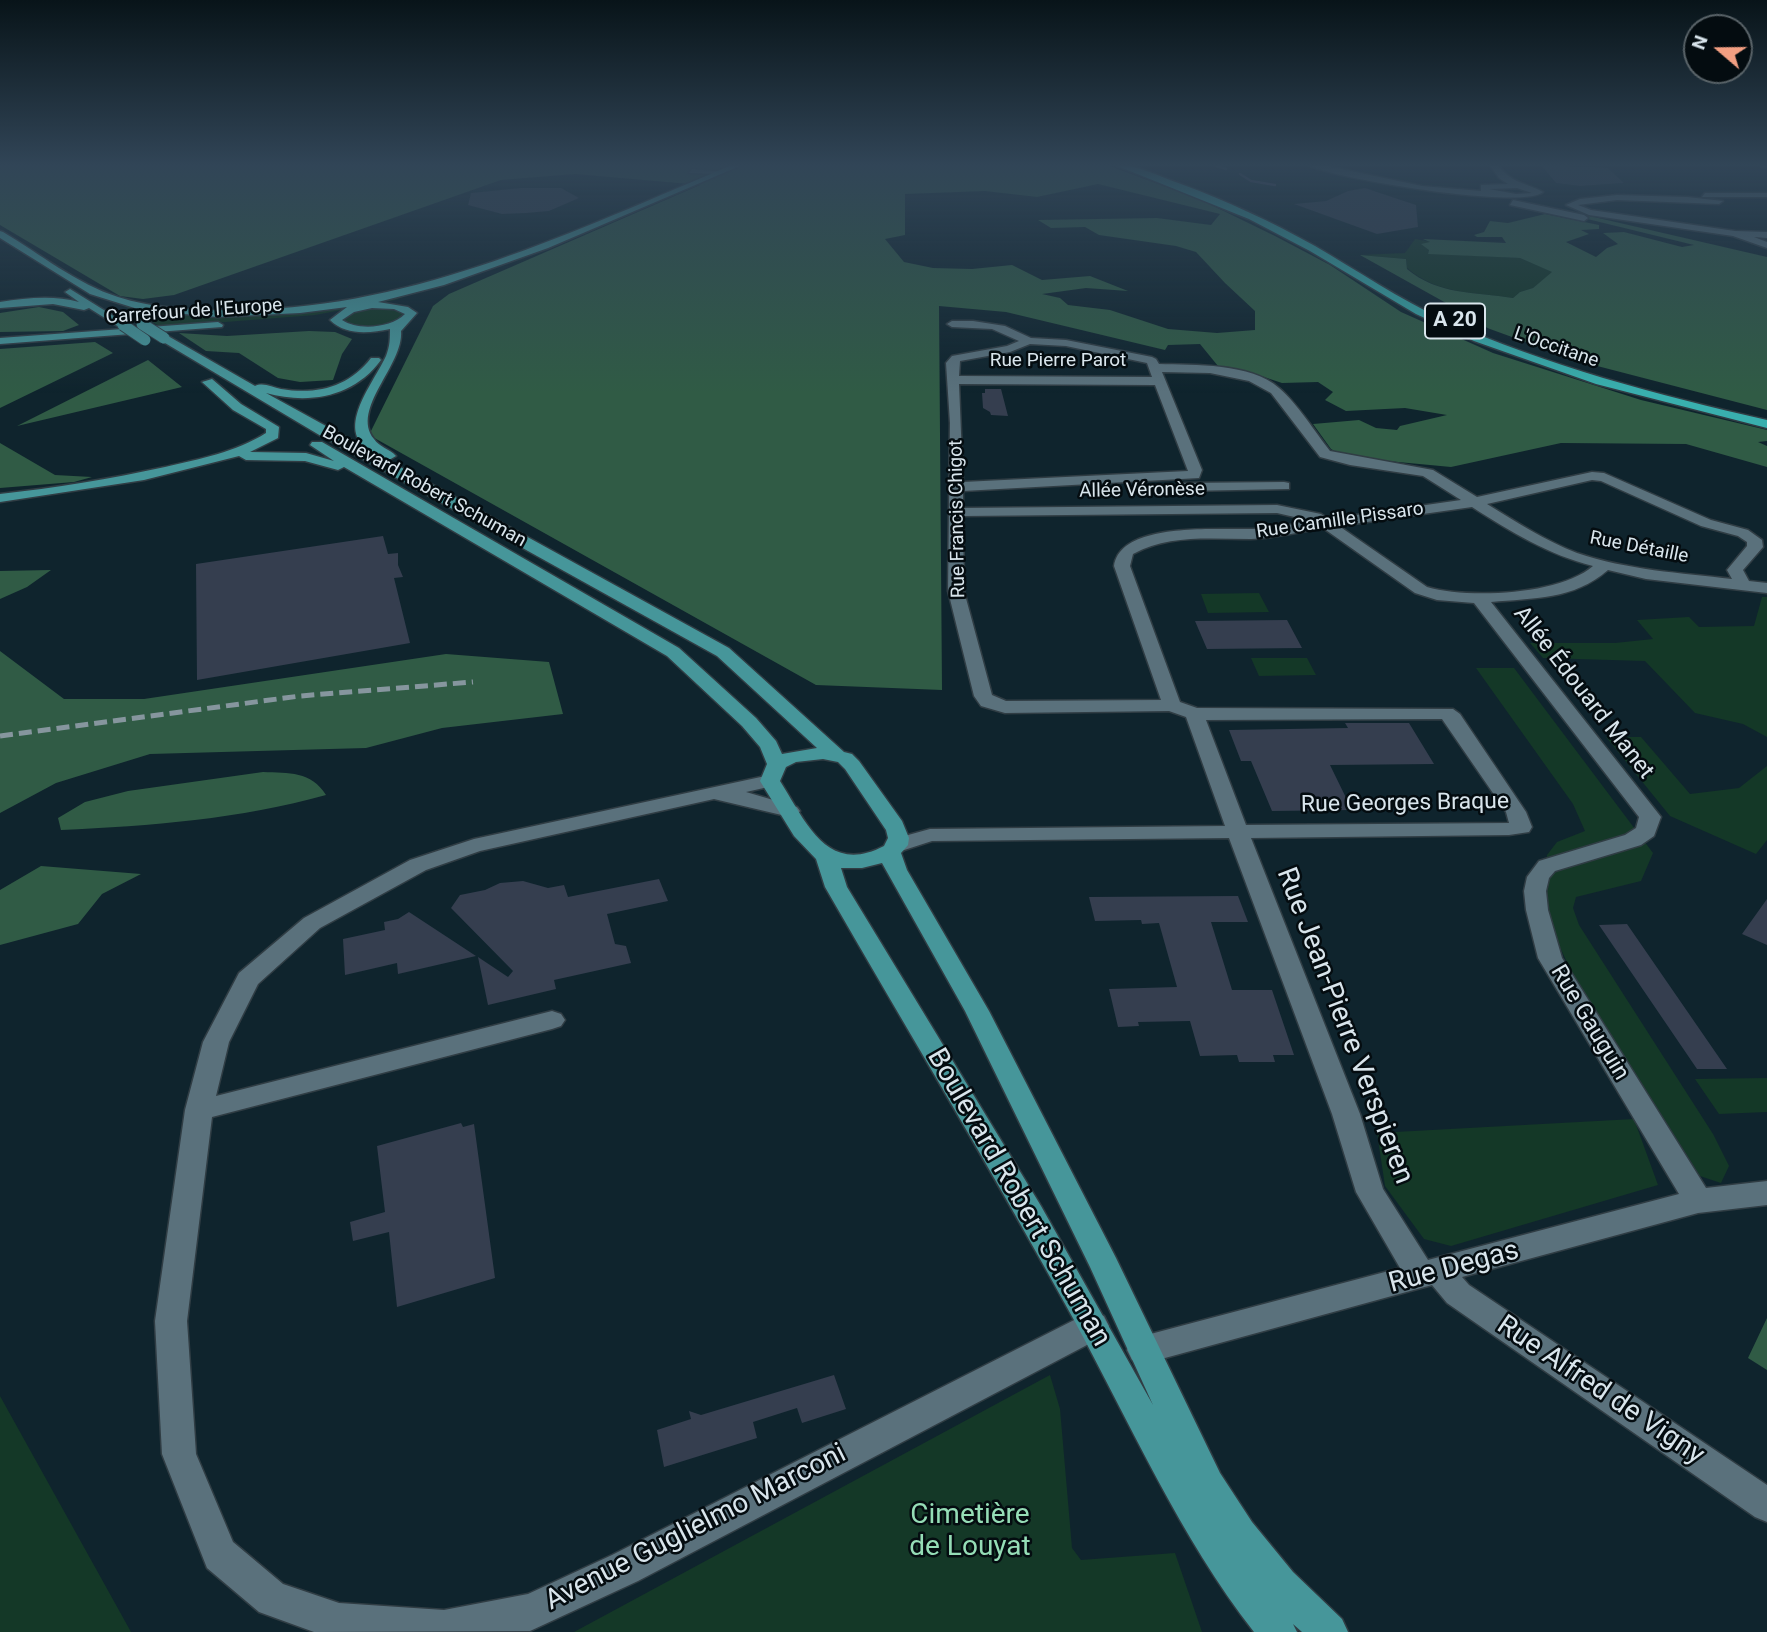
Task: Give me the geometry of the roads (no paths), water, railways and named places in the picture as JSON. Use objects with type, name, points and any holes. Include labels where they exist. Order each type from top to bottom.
[{"type":"highway","name":"L'Occitane","points":[[1297,241],[1400,301],[1487,342],[1642,393],[1767,424]]},
{"type":"highway","name":"L'Occitane","points":[[1314,241],[1440,314],[1513,345],[1620,380],[1767,417]]},
{"type":"main road","name":"Boulevard Robert Schuman","points":[[12,241],[220,372],[723,652],[836,755],[852,765],[893,820],[900,835],[894,849],[896,870],[977,1012],[1105,1268],[1208,1485],[1239,1535],[1280,1585],[1329,1632]]},
{"type":"main road","points":[[83,284],[112,299],[162,309],[258,312],[324,307],[409,292],[557,241]]},
{"type":"main road","points":[[462,508],[367,440],[360,420],[370,391],[397,341],[395,330],[420,301],[559,241]]},
{"type":"main road","points":[[387,306],[409,300],[494,264]]},
{"type":"main road","name":"Boulevard Robert Schuman","points":[[59,285],[198,375],[673,652],[769,745],[774,773],[790,811],[813,845],[826,857],[836,887],[1093,1326],[1210,1540],[1248,1597],[1278,1632]]},
{"type":"main road","points":[[0,305],[42,300],[64,301],[120,324]]},
{"type":"main road","name":"Carrefour de l'Europe","points":[[336,319],[363,307],[387,306],[407,316]]},
{"type":"main road","name":"Carrefour de l'Europe","points":[[0,342],[303,319],[336,319],[364,328],[407,316]]},
{"type":"main road","name":"Carrefour de l'Europe","points":[[252,326],[307,322]]},
{"type":"main road","name":"Carrefour de l'Europe","points":[[0,342],[225,327]]},
{"type":"main road","points":[[220,372],[285,394],[314,393],[347,386],[368,374],[384,343],[384,337],[364,328]]},
{"type":"main road","points":[[0,498],[72,489],[198,462],[251,449],[267,442],[274,431],[237,407],[198,375]]},
{"type":"main road","points":[[198,462],[248,456],[306,457],[326,461],[394,489]]},
{"type":"main road","points":[[774,773],[806,754],[836,755]]},
{"type":"main road","points":[[826,857],[853,862],[894,849]]},
{"type":"street","points":[[952,324],[993,325],[1011,329],[1028,341],[1066,343],[1152,362],[1195,470],[1194,475],[957,486]]},
{"type":"street","name":"Rue Francis Chigot","points":[[1028,341],[1010,349],[956,358],[952,363],[955,380],[957,486],[956,591],[983,696],[988,702],[1006,707],[1172,705]]},
{"type":"street","name":"Rue Pierre Parot","points":[[955,380],[1159,375],[1210,369],[1253,378],[1275,390],[1325,454],[1349,461],[1397,466],[1428,473],[1476,502]]},
{"type":"street","name":"Rue Camille Pissaro","points":[[1172,705],[1122,566],[1123,556],[1134,548],[1153,541],[1228,531],[1252,534],[1476,502],[1587,476],[1604,478],[1706,523],[1743,533],[1756,544],[1735,570],[1743,585]]},
{"type":"street","points":[[1022,484],[1066,493],[1171,490],[1185,487],[1284,486]]},
{"type":"street","name":"Rue Détaille","points":[[1476,502],[1547,546],[1604,565],[1646,574],[1767,588]]},
{"type":"street","name":"Allée Véronèse","points":[[957,512],[1277,509],[1316,517],[1325,524]]},
{"type":"street","name":"Allée Édouard Manet","points":[[1325,524],[1427,593],[1479,598],[1562,591],[1578,586],[1604,565]]},
{"type":"street","name":"Allée Édouard Manet","points":[[1479,598],[1650,817]]},
{"type":"street","points":[[894,849],[930,835],[1236,831],[1194,714],[1172,705]]},
{"type":"street","name":"Rue Georges Braque","points":[[1194,714],[1446,713],[1453,718],[1516,812],[1521,827],[1236,831]]},
{"type":"street","name":"Avenue Guglielmo Marconi","points":[[774,773],[713,795],[474,846],[418,865],[312,923],[248,979],[216,1042],[200,1110],[193,1145],[171,1321],[179,1454],[220,1555],[272,1599],[339,1622],[444,1629],[530,1612],[625,1568],[1093,1326]]},
{"type":"street","name":"Avenue Guglielmo Marconi","points":[[713,795],[743,798],[790,811]]},
{"type":"street","name":"Rue Gauguin","points":[[1650,817],[1646,831],[1633,840],[1547,866],[1538,877],[1535,891],[1536,910],[1550,958],[1699,1201]]},
{"type":"street","points":[[893,820],[930,835]]},
{"type":"street","name":"Rue Jean-Pierre Verspieren","points":[[1236,831],[1346,1114],[1370,1192],[1429,1273]]},
{"type":"street","points":[[200,1110],[552,1020]]},
{"type":"street","name":"Rue Degas","points":[[1137,1339],[1429,1273],[1699,1201],[1766,1195]]},
{"type":"street","name":"Rue Alfred de Vigny","points":[[1429,1273],[1767,1505]]},
{"type":"railway","points":[[0,736],[300,696],[473,682]]},
{"type":"park label","name":"Cimetière de Louyat","points":[[970,1532]]}]
